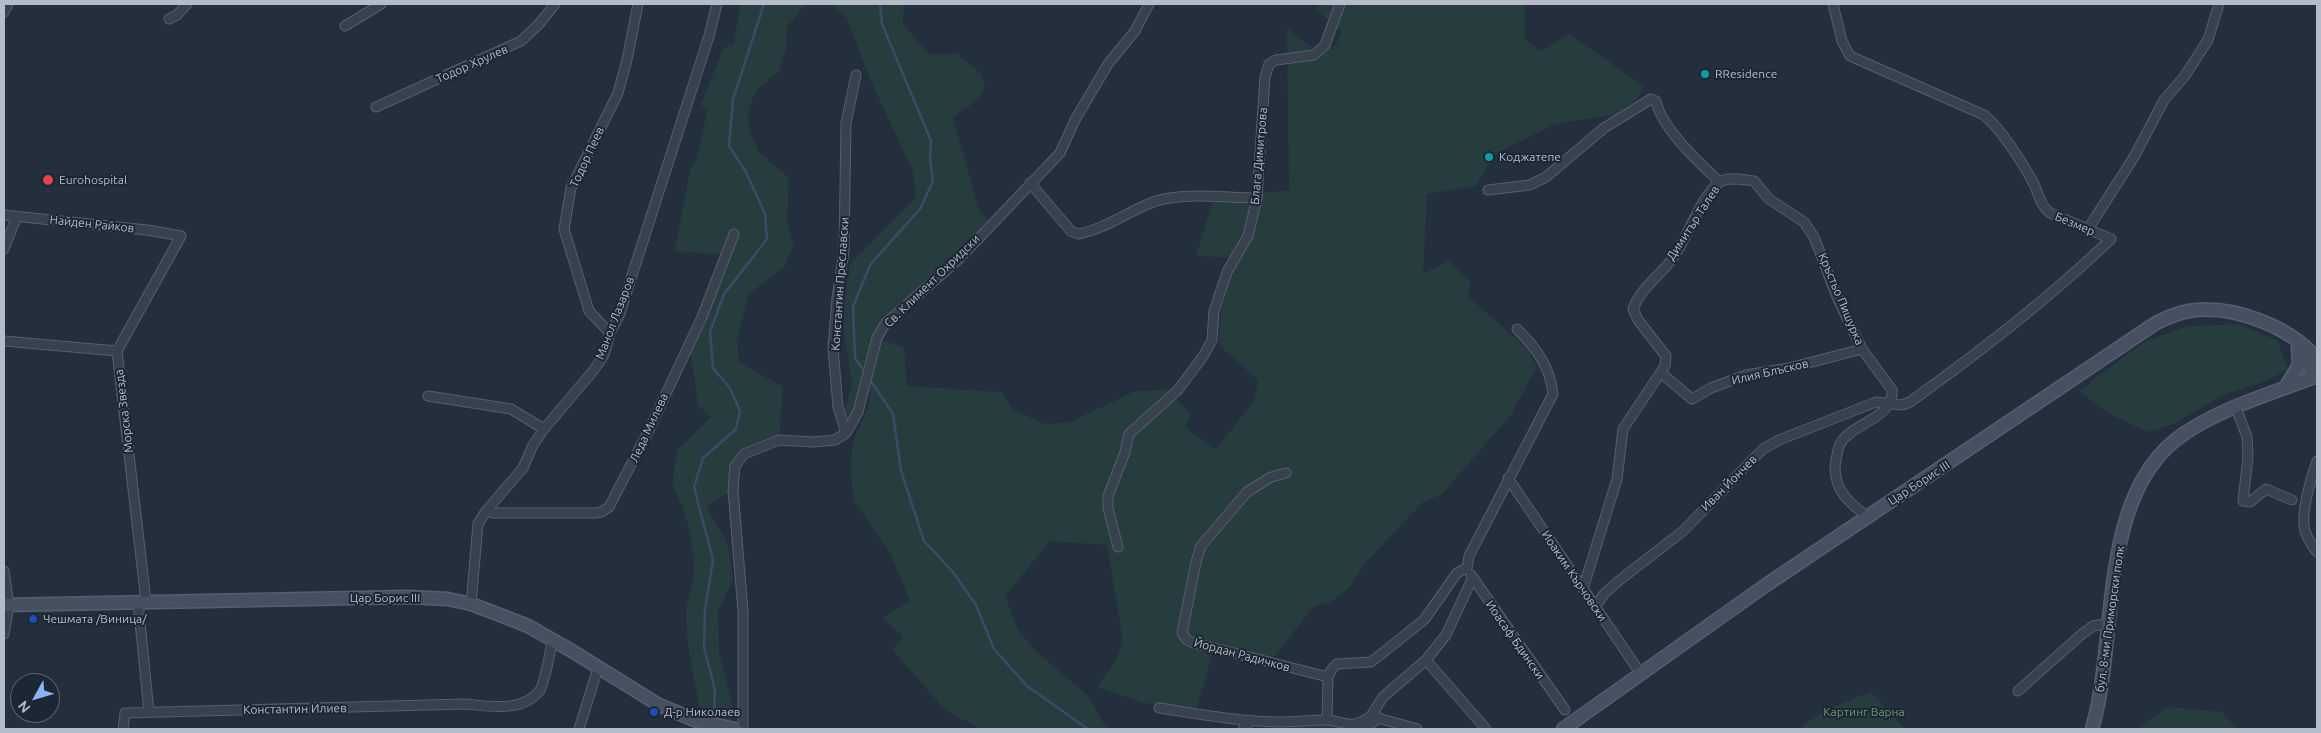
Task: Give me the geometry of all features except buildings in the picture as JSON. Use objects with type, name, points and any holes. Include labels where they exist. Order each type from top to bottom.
[{"type":"street","points":[[4,12],[8,4]]},
{"type":"street","points":[[169,19],[177,16],[187,4]]},
{"type":"street","points":[[345,26],[381,4]]},
{"type":"street","name":"Тодор Хрулев","points":[[376,107],[521,41],[539,24],[555,4]]},
{"type":"street","name":"Тодор Пеев","points":[[610,333],[590,310],[564,229],[571,188],[618,93],[627,60],[638,4]]},
{"type":"street","name":"Манол Лазаров","points":[[471,604],[478,524],[486,511],[523,468],[533,445],[544,429],[593,371],[604,355],[610,333],[619,316],[709,36],[717,4]]},
{"type":"street","name":"Св. Климент Охридски","points":[[846,434],[858,412],[877,338],[885,324],[960,258],[1060,153],[1075,120],[1108,64],[1134,31],[1149,4]]},
{"type":"street","name":"Блага Димитрова","points":[[1118,547],[1108,508],[1108,496],[1125,452],[1129,434],[1178,390],[1204,355],[1212,340],[1214,311],[1227,272],[1248,236],[1257,198],[1264,77],[1270,64],[1276,60],[1314,55],[1325,45],[1340,4]]},
{"type":"street","name":"Безмер","points":[[1833,4],[1842,41],[1850,56],[1984,115],[1992,122],[2027,173],[2043,207],[2050,213],[2111,239],[2066,282],[1984,348],[1910,402],[1902,405],[1889,404]]},
{"type":"street","points":[[2088,229],[2134,157],[2164,100],[2184,77],[2208,40],[2219,4]]},
{"type":"street","name":"Константин Преславски","points":[[846,434],[838,408],[834,348],[837,298],[844,251],[846,123],[856,75]]},
{"type":"street","points":[[1488,190],[1530,185],[1546,177],[1604,128],[1651,99],[1656,101],[1660,115],[1693,158],[1720,182]]},
{"type":"street","name":"Димитър Талев","points":[[1661,373],[1665,366],[1666,356],[1638,320],[1633,309],[1637,300],[1646,286],[1673,258],[1706,198],[1720,182],[1728,179],[1754,181]]},
{"type":"street","name":"Кръстьо Пишурка","points":[[1754,181],[1769,199],[1804,222],[1814,237],[1837,297],[1862,349],[1892,390],[1893,398],[1889,404]]},
{"type":"street","points":[[1030,183],[1072,231],[1078,234],[1155,202],[1173,197],[1257,198]]},
{"type":"street","name":"Найден Райков","points":[[4,215],[147,230],[181,236]]},
{"type":"street","points":[[4,249],[18,216]]},
{"type":"street","name":"Леда Милева","points":[[486,511],[492,513],[594,513],[601,512],[608,507],[649,430],[702,317],[734,234]]},
{"type":"street","name":"Морска Звезда","points":[[145,712],[142,602],[117,351],[181,236]]},
{"type":"street","name":"Цар Борис III","points":[[1563,729],[1868,516],[2156,322],[2188,311],[2233,311],[2258,320],[2299,343],[2317,359]]},
{"type":"street","points":[[1327,720],[1328,677],[1332,669],[1337,664],[1371,662],[1408,635],[1424,620],[1456,573],[1467,568],[1469,556],[1553,394],[1552,380],[1545,361],[1516,329]]},
{"type":"street","points":[[4,341],[117,351]]},
{"type":"street","points":[[2299,343],[2317,346]]},
{"type":"street","points":[[2299,343],[2316,376]]},
{"type":"street","points":[[2285,388],[2299,365],[2299,343]]},
{"type":"street","name":"Илия Блъсков","points":[[1661,373],[1692,399],[1711,388],[1746,375],[1789,368],[1862,349]]},
{"type":"street","points":[[1583,589],[1617,478],[1622,428],[1661,373]]},
{"type":"street","name":"бул. 8-ми Приморски полк","points":[[2092,729],[2102,683],[2118,551],[2125,522],[2144,476],[2157,456],[2177,438],[2197,426],[2316,376]]},
{"type":"street","points":[[428,396],[511,409],[544,429]]},
{"type":"street","name":"Иван Йончев","points":[[1595,607],[1604,594],[1620,579],[1683,531],[1763,449],[1779,440],[1876,402],[1889,404]]},
{"type":"street","points":[[1868,516],[1842,495],[1835,478],[1836,460],[1841,443],[1881,413],[1889,404]]},
{"type":"street","points":[[2236,408],[2247,437],[2248,457],[2243,501],[2250,502],[2266,489],[2292,500]]},
{"type":"street","points":[[743,729],[743,611],[733,490],[735,466],[744,454],[779,440],[835,440],[846,434]]},
{"type":"street","points":[[2317,461],[2303,518],[2305,530],[2317,552]]},
{"type":"street","name":"Йордан Радичков","points":[[1286,473],[1271,477],[1247,492],[1201,546],[1182,633],[1187,640],[1194,644],[1328,677]]},
{"type":"street","name":"Иоаким Кърчовски","points":[[1508,478],[1641,674]]},
{"type":"street","name":"Иоасаф Бдински","points":[[1467,568],[1472,579],[1564,710]]},
{"type":"street","points":[[4,571],[6,605],[4,634]]},
{"type":"street","points":[[1362,729],[1376,717],[1383,697],[1426,660],[1446,635],[1472,579]]},
{"type":"street","name":"Цар Борис III","points":[[6,605],[407,597],[448,599],[471,604],[528,626],[658,705],[697,721],[729,728]]},
{"type":"street","points":[[2018,691],[2082,634],[2093,626],[2110,623]]},
{"type":"street","name":"Константин Илиев","points":[[145,712],[448,706],[465,704],[503,707],[521,704],[540,690],[553,640]]},
{"type":"street","points":[[1426,660],[1486,729]]},
{"type":"street","points":[[579,729],[598,668]]},
{"type":"street","points":[[1159,708],[1251,720],[1281,722],[1327,720],[1342,725],[1355,725],[1376,717],[1417,729]]},
{"type":"street","points":[[123,729],[125,713],[145,712]]},
{"type":"street","points":[[1243,729],[1251,720]]},
{"type":"green space","points":[[740,4],[806,4],[787,27],[786,49],[779,71],[756,91],[748,110],[750,132],[759,152],[789,178],[787,222],[794,245],[784,267],[749,294],[737,342],[739,362],[783,387],[779,440],[763,445],[735,466],[733,490],[706,506],[728,545],[733,580],[718,611],[719,653],[732,703],[730,722],[701,715],[690,654],[686,616],[694,576],[693,548],[685,515],[672,485],[677,450],[711,417],[698,405],[689,340],[725,255],[675,251],[690,170],[697,158],[707,112],[701,104],[723,49],[734,44]]},
{"type":"green space","points":[[832,4],[904,4],[903,24],[929,54],[958,54],[981,74],[985,86],[979,99],[953,117],[979,210],[991,223],[885,324],[852,426],[844,414],[852,383],[844,333],[844,297],[850,264],[916,197],[912,169],[869,77],[847,18]]},
{"type":"green space","points":[[1318,4],[1525,4],[1525,40],[1541,51],[1569,34],[1644,86],[1637,99],[1618,114],[1555,124],[1495,154],[1476,186],[1427,194],[1423,274],[1449,261],[1471,282],[1468,296],[1525,347],[1537,366],[1511,415],[1441,495],[1424,501],[1365,563],[1349,588],[1332,601],[1314,606],[1273,658],[1214,647],[1197,708],[1144,703],[1097,687],[1116,660],[1123,641],[1107,545],[1050,541],[1005,596],[1017,629],[1036,651],[1089,697],[1105,726],[1113,729],[981,729],[946,711],[893,650],[903,637],[883,618],[910,601],[890,553],[854,501],[850,463],[854,439],[869,406],[873,364],[881,340],[904,347],[907,386],[1001,392],[1013,410],[1045,424],[1070,422],[1136,391],[1169,390],[1191,415],[1185,427],[1215,450],[1254,401],[1258,380],[1219,345],[1221,312],[1235,258],[1196,256],[1214,198],[1289,190],[1287,28],[1317,52],[1335,46],[1342,32],[1316,10]]},
{"type":"green space","points":[[2238,324],[2277,340],[2288,369],[2265,381],[2226,394],[2171,425],[2148,432],[2109,414],[2079,391],[2144,342],[2188,326]]},
{"type":"green space","name":"Картинг Варна","points":[[1871,692],[1905,729],[1801,729],[1825,711]]},
{"type":"green space","points":[[2167,707],[2222,712],[2237,729],[2138,729]]},
{"type":"green space","points":[[1297,721],[1368,723],[1369,729],[1291,729]]},
{"type":"waterway","points":[[714,712],[715,690],[704,647],[705,610],[713,560],[694,487],[703,458],[736,429],[740,411],[730,388],[713,368],[710,332],[724,294],[767,239],[765,214],[746,172],[729,146],[733,99],[764,4]]},
{"type":"waterway","points":[[866,374],[855,358],[853,307],[870,265],[920,209],[933,181],[930,159],[931,141],[882,24],[880,4]]},
{"type":"waterway","points":[[869,378],[893,414],[901,471],[924,541],[953,572],[976,605],[994,649],[1027,686],[1088,729]]},
{"type":"place","name":"RResidence","points":[[1705,74]]},
{"type":"place","name":"Коджатепе","points":[[1489,157]]},
{"type":"place","name":"Eurohospital","points":[[48,180]]},
{"type":"place","name":"Чешмата /Виница/","points":[[33,619]]},
{"type":"place","name":"Д-р Николаев","points":[[654,712]]}]
